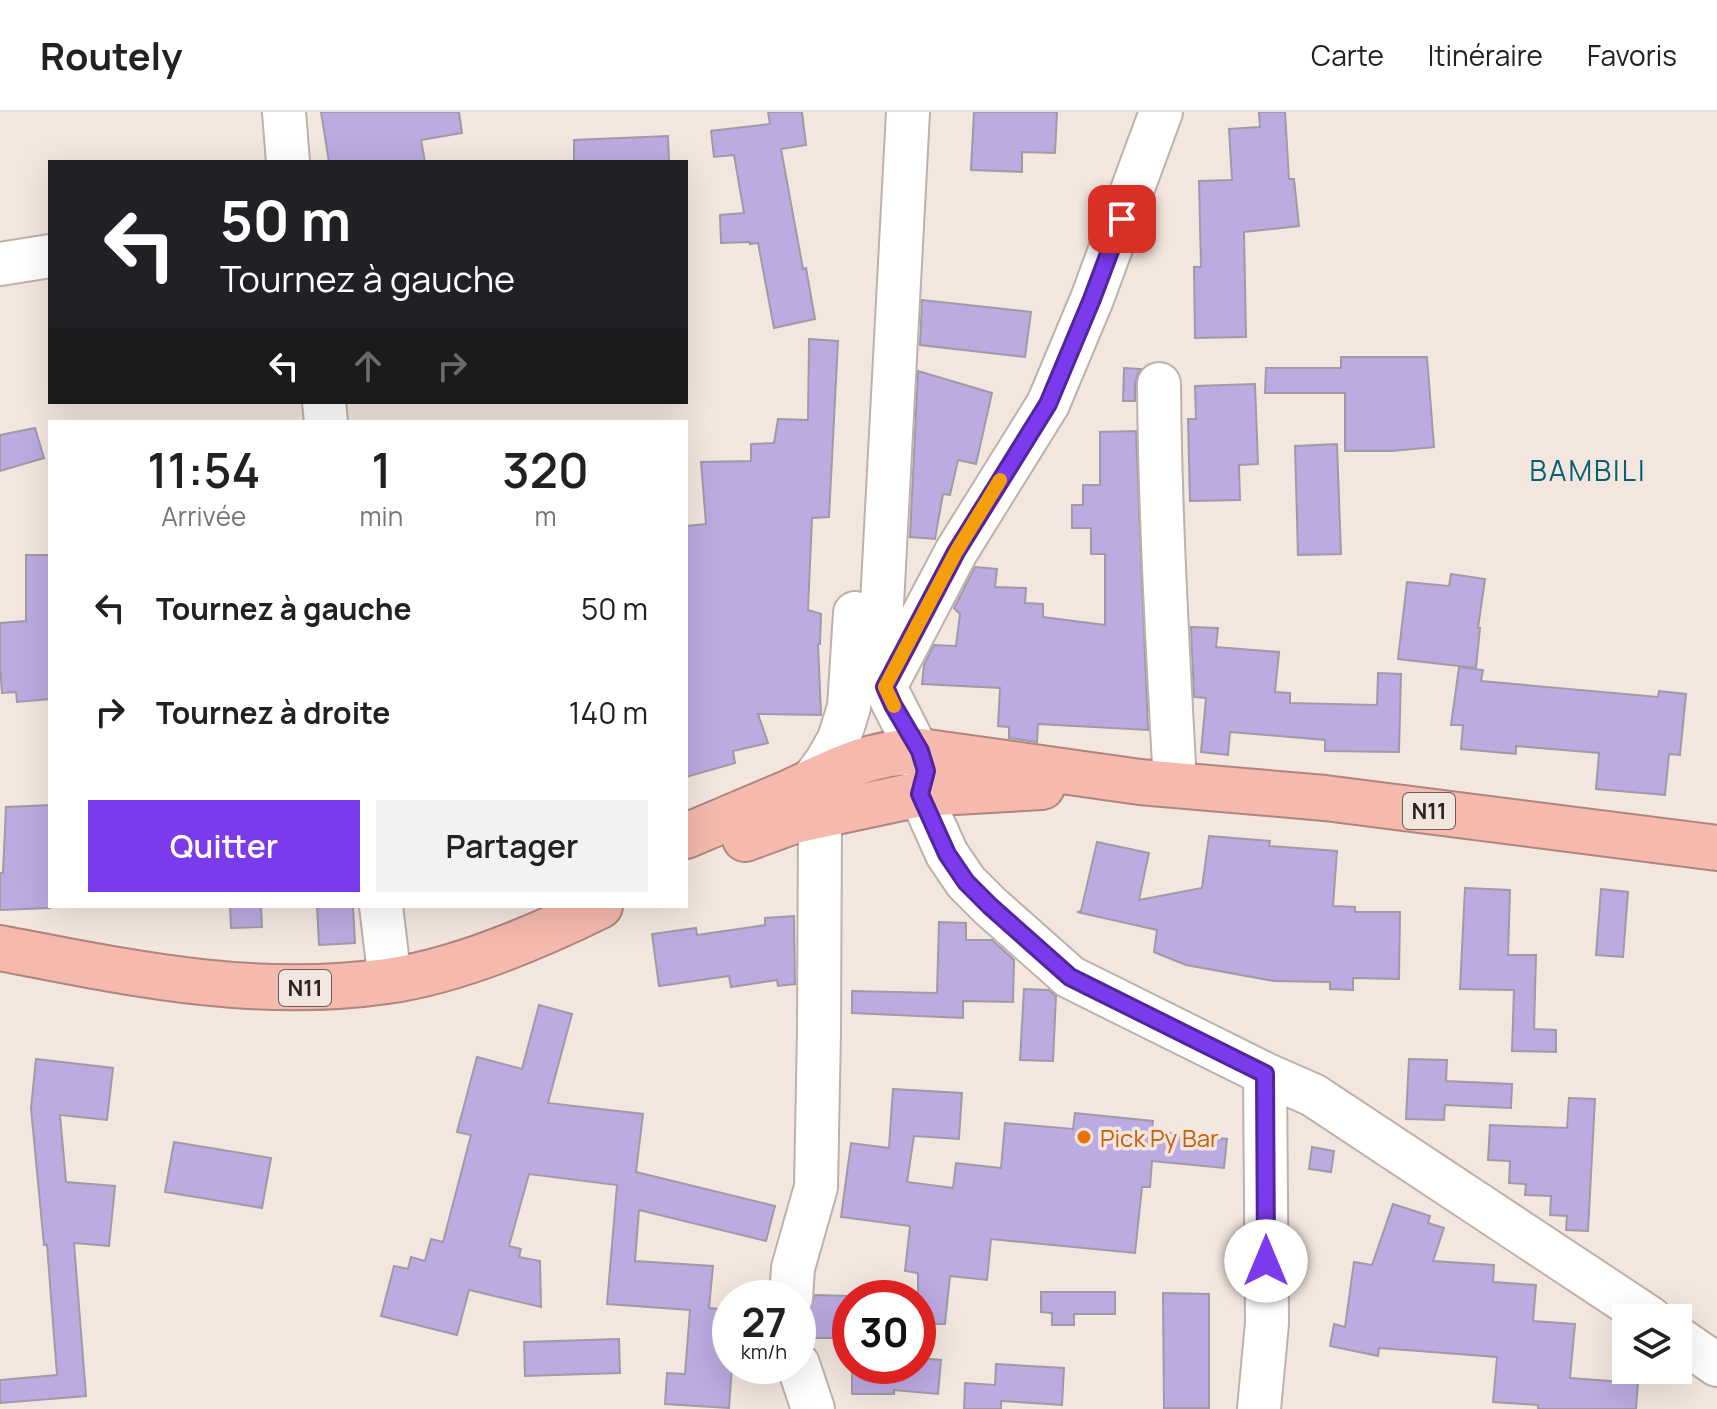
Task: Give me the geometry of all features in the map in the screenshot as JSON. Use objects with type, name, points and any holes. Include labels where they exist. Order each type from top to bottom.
[{"type":"highway","name":"N11","points":[[688,863],[794,821],[818,805],[837,769],[867,758],[920,751],[1158,783],[1325,798],[1717,848]]},
{"type":"highway","name":"N11","points":[[688,836],[818,805],[920,794],[1158,783]]},
{"type":"highway","name":"N11","points":[[0,948],[140,975],[263,988],[324,988],[388,966],[528,908]]},
{"type":"highway","name":"N11","points":[[0,926],[144,947],[263,957],[325,957],[388,966],[460,964],[596,908]]},
{"type":"street","points":[[284,112],[288,160]]},
{"type":"street","points":[[792,1280],[816,1187],[818,805],[826,762],[839,739],[849,707],[880,112]]},
{"type":"street","points":[[908,112],[881,666],[893,705],[920,751],[926,771],[920,794],[947,854],[966,882],[1070,977],[1313,1095],[1629,1304]]},
{"type":"street","points":[[885,687],[956,552],[1048,404],[1092,299],[1161,112]]},
{"type":"street","points":[[0,264],[48,256]]},
{"type":"street","points":[[1158,783],[1165,622],[1159,384]]},
{"type":"street","points":[[885,545],[956,552]]},
{"type":"street","points":[[381,908],[388,966]]},
{"type":"street","points":[[1259,1409],[1267,1323],[1265,1074]]},
{"type":"street","points":[[1692,1348],[1717,1365]]},
{"type":"street","points":[[805,1384],[813,1409]]},
{"type":"building","points":[[321,112],[459,112],[462,133],[421,140],[425,160],[329,160]]},
{"type":"building","points":[[768,112],[802,112],[806,145],[781,149],[815,319],[774,328],[758,243],[721,243],[720,215],[744,213],[734,155],[714,157],[711,131],[770,124]]},
{"type":"building","points":[[974,112],[1057,112],[1055,153],[1022,152],[1022,172],[971,170]]},
{"type":"building","points":[[1259,112],[1285,112],[1289,179],[1294,179],[1299,226],[1244,232],[1246,337],[1195,338],[1194,267],[1201,267],[1199,181],[1232,180],[1229,129],[1260,127]]},
{"type":"building","points":[[668,136],[669,160],[574,160],[574,140]]},
{"type":"building","points":[[922,300],[1031,312],[1025,357],[920,345]]},
{"type":"building","points":[[809,339],[838,341],[829,517],[812,518],[808,610],[821,614],[818,644],[821,715],[758,714],[768,743],[733,751],[735,763],[688,776],[688,526],[706,524],[701,462],[751,461],[751,444],[774,443],[778,419],[808,420]]},
{"type":"building","points":[[1341,357],[1427,357],[1434,447],[1345,451],[1345,393],[1265,393],[1266,368],[1341,368]]},
{"type":"building","points":[[1124,368],[1142,369],[1135,384],[1135,401],[1123,401]]},
{"type":"building","points":[[918,371],[992,393],[976,464],[958,460],[950,495],[943,494],[935,539],[910,537]]},
{"type":"building","points":[[1255,384],[1258,464],[1239,465],[1240,500],[1190,501],[1188,419],[1196,419],[1195,386]]},
{"type":"building","points":[[35,428],[44,458],[0,471],[0,435]]},
{"type":"building","points":[[1136,431],[1148,730],[1038,724],[1037,742],[1009,738],[1009,727],[998,726],[1000,688],[922,684],[924,665],[934,645],[956,646],[960,614],[954,608],[975,567],[997,569],[995,587],[1026,588],[1025,603],[1043,604],[1043,617],[1105,625],[1105,554],[1091,554],[1091,528],[1072,528],[1072,505],[1083,505],[1083,485],[1100,485],[1100,432]]},
{"type":"building","points":[[1337,444],[1341,554],[1298,555],[1295,446]]},
{"type":"building","points":[[26,555],[48,555],[48,699],[17,702],[16,692],[2,693],[0,623],[26,621]]},
{"type":"building","points":[[1451,574],[1485,579],[1476,668],[1398,659],[1407,582],[1449,586]]},
{"type":"building","points":[[1191,627],[1218,628],[1216,647],[1279,652],[1275,692],[1290,693],[1290,703],[1377,705],[1378,673],[1401,674],[1399,752],[1325,751],[1325,740],[1230,732],[1228,755],[1201,752],[1206,698],[1194,697]]},
{"type":"building","points":[[1459,667],[1483,670],[1481,681],[1658,697],[1659,691],[1686,694],[1680,755],[1669,754],[1665,795],[1596,789],[1599,753],[1516,746],[1516,754],[1461,749],[1463,725],[1451,725]]},
{"type":"building","points":[[48,805],[50,908],[0,910],[6,807]]},
{"type":"building","points":[[1209,836],[1270,841],[1269,846],[1337,851],[1333,906],[1355,907],[1355,912],[1400,912],[1399,979],[1353,978],[1353,990],[1330,989],[1330,982],[1274,981],[1186,965],[1154,952],[1157,930],[1077,912],[1081,911],[1097,842],[1149,853],[1139,900],[1202,888]]},
{"type":"building","points":[[1465,888],[1510,890],[1508,955],[1536,955],[1534,1029],[1556,1030],[1556,1052],[1512,1051],[1514,990],[1460,989]]},
{"type":"building","points":[[1601,889],[1628,892],[1623,957],[1596,955]]},
{"type":"building","points":[[230,908],[261,908],[262,927],[231,928]]},
{"type":"building","points":[[317,908],[353,908],[355,943],[319,945]]},
{"type":"building","points":[[794,916],[795,984],[778,986],[777,980],[731,987],[729,976],[659,986],[652,934],[696,928],[697,935],[765,925],[765,918]]},
{"type":"building","points":[[939,922],[966,923],[966,940],[992,940],[1014,960],[1013,1002],[963,1001],[963,1018],[852,1013],[852,991],[937,993]]},
{"type":"building","points":[[1024,989],[1049,990],[1056,996],[1053,1061],[1020,1060]]},
{"type":"building","points":[[539,1005],[572,1014],[548,1103],[643,1114],[636,1172],[775,1206],[766,1241],[639,1210],[635,1261],[713,1266],[709,1308],[712,1308],[712,1384],[731,1384],[729,1408],[665,1404],[667,1373],[685,1374],[690,1310],[607,1304],[617,1185],[529,1174],[509,1246],[521,1249],[519,1257],[540,1261],[541,1307],[469,1290],[457,1335],[381,1316],[394,1266],[408,1269],[411,1257],[425,1261],[431,1239],[443,1242],[471,1135],[457,1132],[477,1057],[522,1069]]},
{"type":"building","points":[[36,1059],[113,1068],[107,1120],[60,1115],[66,1182],[115,1186],[109,1246],[74,1243],[86,1396],[0,1403],[0,1380],[57,1375],[47,1245],[44,1245],[31,1108]]},
{"type":"building","points":[[1409,1059],[1447,1060],[1446,1081],[1512,1084],[1511,1108],[1445,1105],[1444,1120],[1406,1119]]},
{"type":"building","points":[[893,1089],[962,1093],[959,1139],[914,1136],[907,1182],[953,1188],[956,1163],[1001,1168],[1005,1123],[1073,1129],[1075,1113],[1153,1121],[1152,1131],[1227,1139],[1224,1168],[1152,1161],[1150,1187],[1142,1187],[1135,1253],[991,1239],[987,1280],[950,1276],[945,1324],[936,1324],[936,1280],[918,1280],[918,1273],[905,1271],[910,1226],[841,1217],[851,1143],[889,1148]]},
{"type":"building","points":[[1569,1098],[1595,1099],[1588,1231],[1566,1230],[1567,1216],[1550,1215],[1551,1196],[1525,1195],[1526,1184],[1509,1183],[1510,1161],[1488,1160],[1490,1125],[1567,1128]]},
{"type":"building","points":[[174,1142],[271,1158],[262,1208],[165,1192]]},
{"type":"building","points":[[1312,1147],[1334,1151],[1331,1172],[1309,1169]]},
{"type":"building","points":[[1393,1204],[1430,1216],[1428,1223],[1444,1228],[1433,1261],[1494,1265],[1493,1282],[1536,1285],[1533,1321],[1575,1324],[1570,1378],[1638,1384],[1636,1409],[1538,1409],[1538,1405],[1493,1402],[1497,1357],[1379,1348],[1378,1356],[1330,1346],[1334,1324],[1345,1327],[1354,1262],[1372,1265]]},
{"type":"building","points":[[1041,1292],[1115,1292],[1115,1314],[1074,1314],[1074,1325],[1052,1325],[1052,1313],[1041,1312]]},
{"type":"building","points":[[1163,1293],[1209,1294],[1209,1408],[1164,1408]]},
{"type":"building","points":[[816,1295],[832,1295],[832,1338],[816,1338]]},
{"type":"building","points":[[619,1339],[620,1373],[525,1376],[524,1342]]},
{"type":"building","points":[[936,1360],[941,1360],[938,1394],[894,1390],[894,1394],[852,1394],[852,1384],[936,1384]]},
{"type":"building","points":[[996,1364],[1064,1368],[1062,1405],[1001,1401],[1001,1409],[964,1409],[965,1383],[995,1385]]},
{"type":"slow traffic","points":[[894,706],[885,687],[956,552],[1000,480]]},
{"type":"place","name":"Pick Py Bar","points":[[1084,1137]]},
{"type":"district","name":"BAMBILI","points":[[1588,470]]},
{"type":"route","points":[[1122,219],[1048,404],[956,552],[885,687],[920,751],[926,771],[920,794],[947,854],[966,882],[1070,977],[1265,1074],[1266,1261]]}]
